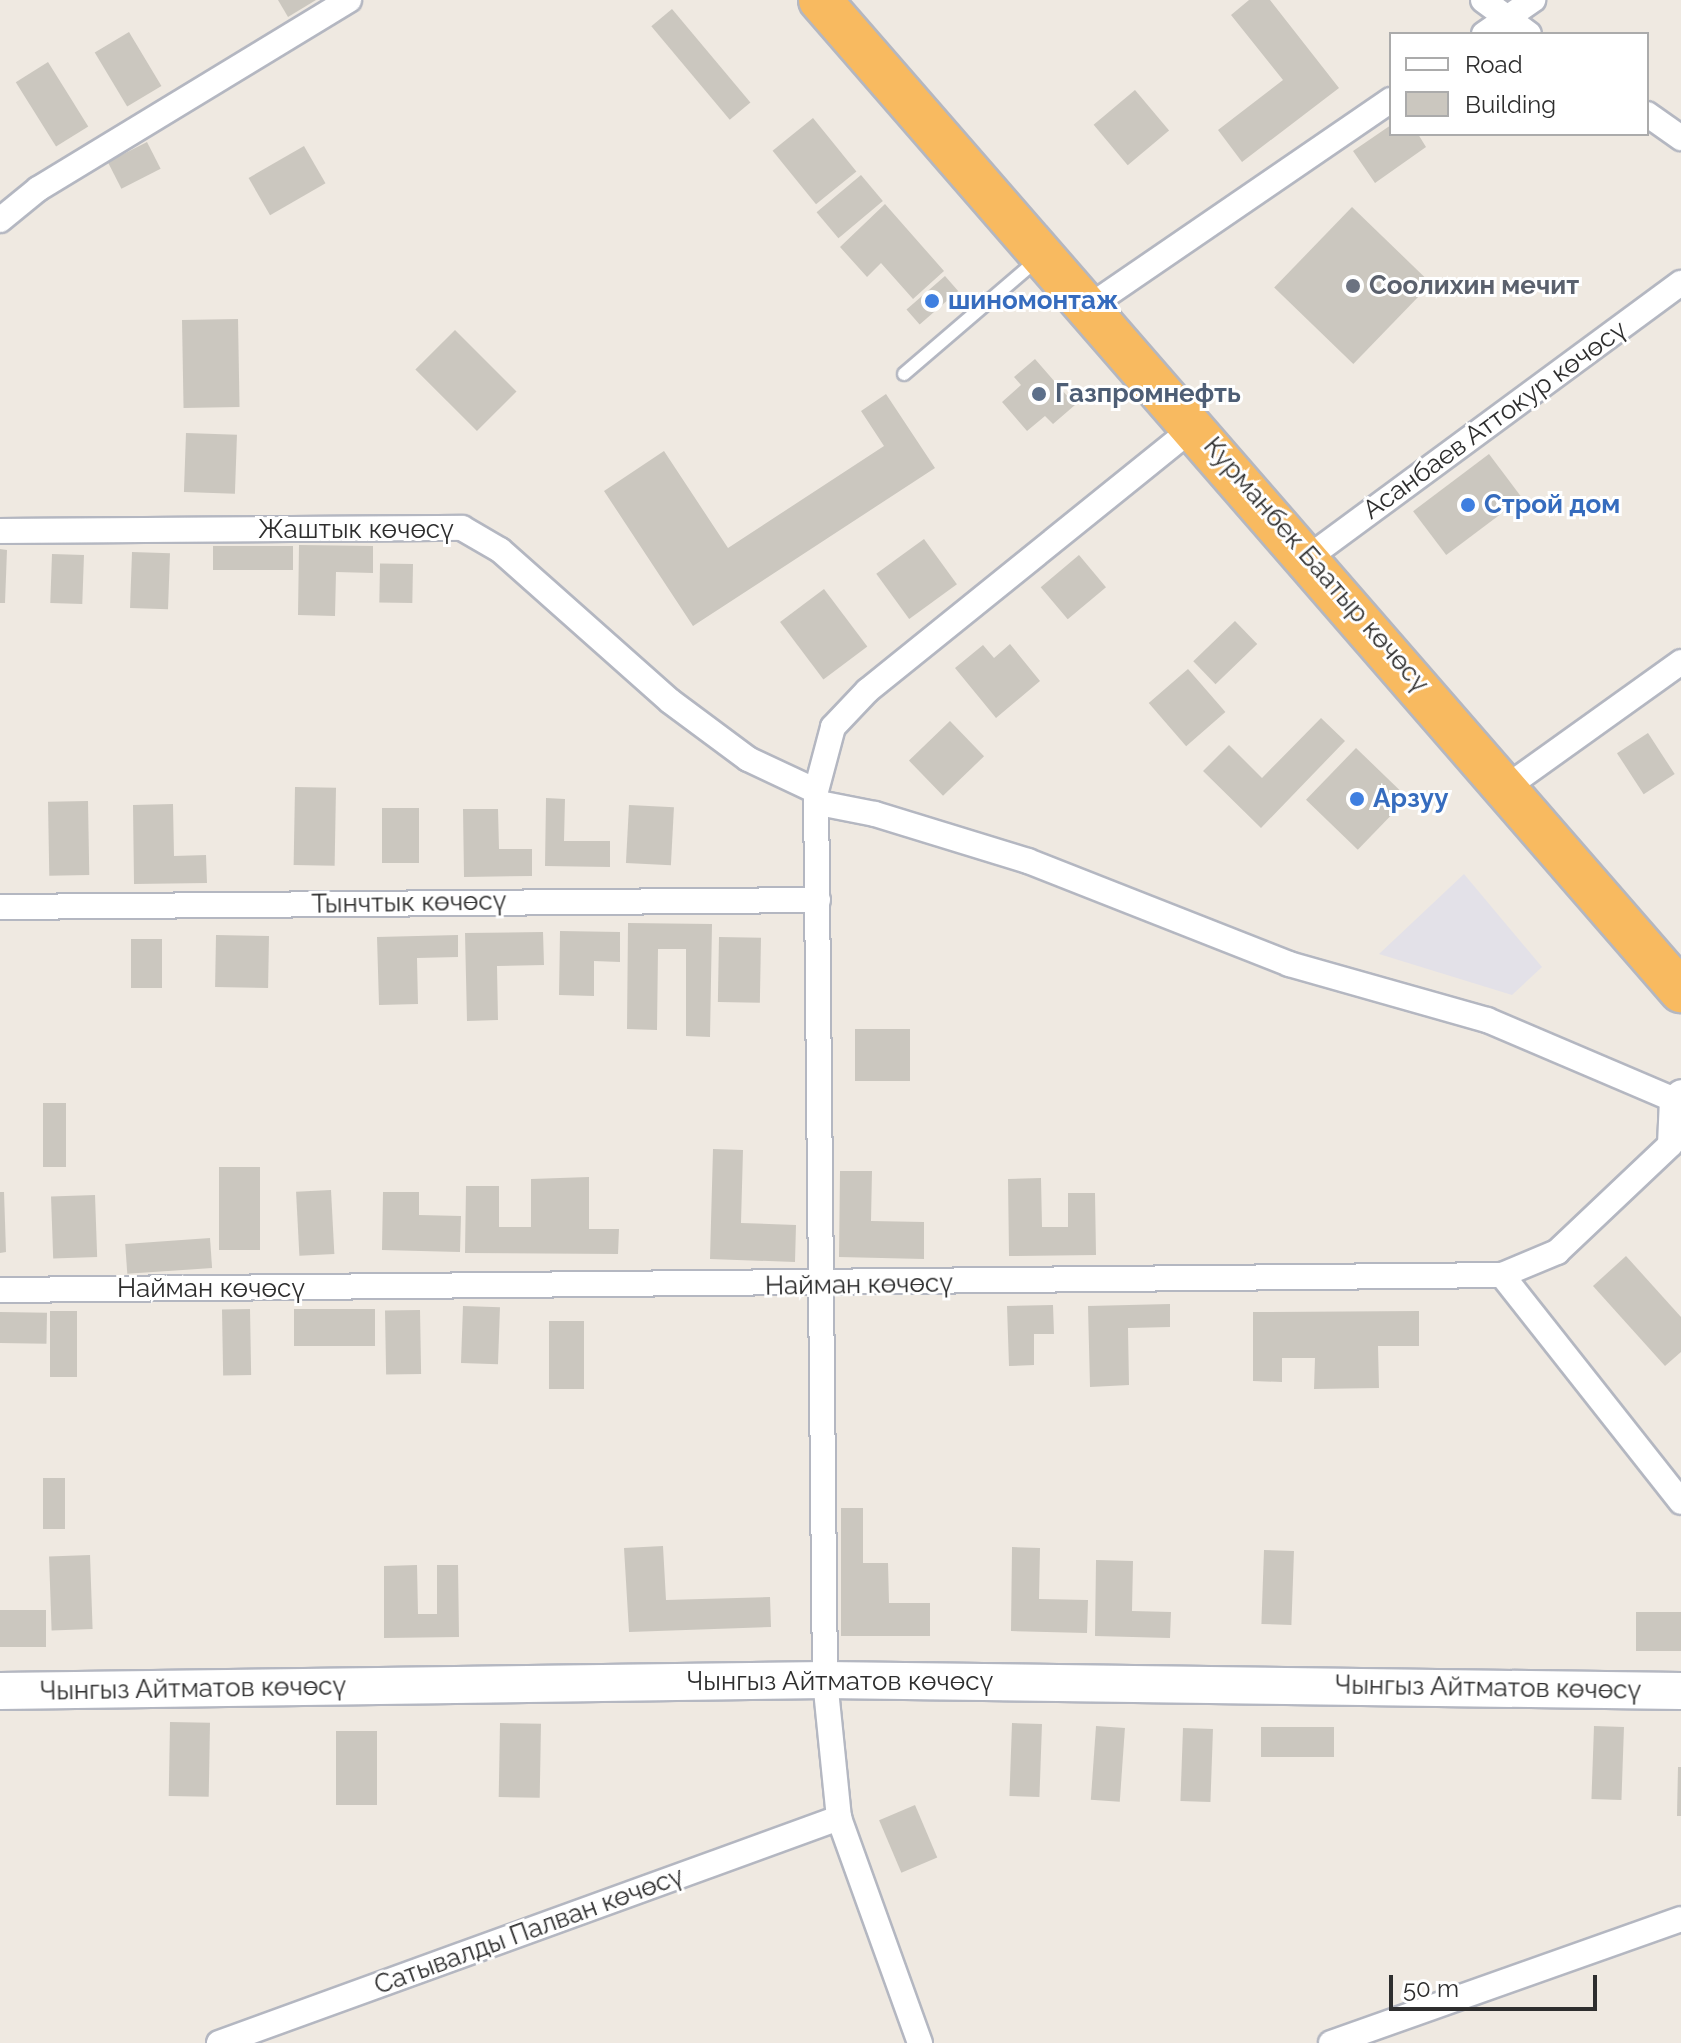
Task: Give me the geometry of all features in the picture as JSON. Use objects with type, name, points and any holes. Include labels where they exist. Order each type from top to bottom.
[{"type":"highway","name":"Курманбек Баатыр көчөсү","points":[[820,0],[1196,426],[1681,991]]},
{"type":"main road","name":"Чынгыз Айтматов көчөсү","points":[[0,1691],[825,1680],[1681,1691]]},
{"type":"street","points":[[0,220],[38,189],[349,0]]},
{"type":"street","points":[[1483,0],[1526,32]]},
{"type":"street","points":[[1487,32],[1533,0]]},
{"type":"street","points":[[1090,306],[1389,101]]},
{"type":"street","points":[[1649,115],[1681,138]]},
{"type":"street","name":"Асанбаев Аттокур көчөсү","points":[[1309,557],[1681,283]]},
{"type":"street","points":[[920,2043],[839,1818],[825,1680],[824,1285],[817,797],[833,727],[867,691],[1196,426]]},
{"type":"street","name":"Жаштык көчөсү","points":[[0,531],[462,528],[500,550],[670,701],[748,759],[817,797],[1028,861],[1289,964],[1487,1020],[1677,1096]]},
{"type":"street","points":[[1508,786],[1681,662]]},
{"type":"street","name":"Тынчтык көчөсү","points":[[0,907],[818,900]]},
{"type":"street","points":[[1674,1135],[1677,1096]]},
{"type":"street","name":"Найман көчөсү","points":[[0,1290],[824,1285],[1502,1275],[1557,1252],[1674,1135]]},
{"type":"street","points":[[1502,1275],[1681,1502]]},
{"type":"street","name":"Сатывалды Палван көчөсү","points":[[219,2043],[839,1818]]},
{"type":"street","points":[[1331,2043],[1681,1919]]},
{"type":"lane","points":[[904,374],[1044,254]]},
{"type":"shaded area","points":[[1464,874],[1542,967],[1512,995],[1379,954]]},
{"type":"building","points":[[278,0],[316,0],[288,17]]},
{"type":"building","points":[[1249,0],[1270,0],[1339,88],[1242,162],[1218,130],[1283,80],[1231,15]]},
{"type":"building","points":[[672,9],[750,102],[730,120],[651,26]]},
{"type":"building","points":[[129,32],[161,86],[127,107],[95,53]]},
{"type":"building","points":[[48,62],[88,126],[56,147],[16,82]]},
{"type":"building","points":[[1135,90],[1169,131],[1128,165],[1094,125]]},
{"type":"building","points":[[813,118],[856,172],[816,204],[773,151]]},
{"type":"building","points":[[1389,126],[1389,136],[1419,136],[1426,147],[1375,183],[1353,151]]},
{"type":"building","points":[[147,142],[161,169],[121,189],[108,162]]},
{"type":"building","points":[[304,146],[326,183],[270,215],[249,178]]},
{"type":"building","points":[[861,175],[883,201],[838,238],[817,212]]},
{"type":"building","points":[[885,204],[944,271],[913,299],[881,263],[867,277],[840,247]]},
{"type":"building","name":"Соолихин мечит","points":[[1352,207],[1431,283],[1353,364],[1274,288]]},
{"type":"building","name":"шиномонтаж","points":[[945,276],[958,291],[920,325],[907,309]]},
{"type":"building","points":[[238,319],[240,407],[184,408],[182,320]]},
{"type":"building","points":[[455,330],[517,392],[477,431],[415,370]]},
{"type":"building","name":"Газпромнефть","points":[[1035,359],[1075,405],[1053,424],[1045,416],[1027,431],[1002,402],[1021,385],[1014,377]]},
{"type":"building","points":[[886,394],[935,468],[693,626],[604,491],[664,451],[728,548],[884,446],[861,411]]},
{"type":"building","points":[[186,433],[237,435],[235,494],[184,492]]},
{"type":"building","name":"Строй дом","points":[[1489,454],[1522,498],[1446,555],[1413,511]]},
{"type":"building","points":[[924,539],[957,584],[909,619],[876,574]]},
{"type":"building","points":[[299,545],[373,546],[373,573],[336,572],[335,616],[298,615]]},
{"type":"building","points":[[213,546],[293,546],[293,570],[213,570]]},
{"type":"building","points":[[0,549],[7,550],[5,603],[0,603]]},
{"type":"building","points":[[132,552],[170,553],[168,609],[130,608]]},
{"type":"building","points":[[52,554],[84,555],[82,604],[50,603]]},
{"type":"building","points":[[1079,555],[1106,587],[1068,619],[1041,587]]},
{"type":"building","points":[[380,563],[413,564],[412,603],[379,602]]},
{"type":"building","points":[[824,589],[867,647],[823,680],[780,622]]},
{"type":"building","points":[[1235,621],[1257,644],[1216,684],[1193,661]]},
{"type":"building","points":[[1010,644],[1040,681],[996,718],[955,668],[983,645],[994,658]]},
{"type":"building","points":[[1188,669],[1225,712],[1186,746],[1149,703]]},
{"type":"building","points":[[1321,718],[1345,741],[1261,828],[1203,771],[1229,745],[1262,778]]},
{"type":"building","points":[[950,721],[984,756],[943,796],[909,761]]},
{"type":"building","points":[[1648,733],[1675,774],[1644,794],[1617,753]]},
{"type":"building","name":"Арзуу","points":[[1356,748],[1408,798],[1358,850],[1306,800]]},
{"type":"building","points":[[295,787],[336,788],[335,866],[294,865]]},
{"type":"building","points":[[546,798],[565,799],[564,841],[610,841],[610,867],[545,866]]},
{"type":"building","points":[[88,801],[89,875],[49,876],[48,802]]},
{"type":"building","points":[[173,804],[174,856],[206,855],[207,883],[134,884],[133,805]]},
{"type":"building","points":[[629,805],[674,807],[671,865],[626,863]]},
{"type":"building","points":[[382,808],[419,808],[419,863],[382,863]]},
{"type":"building","points":[[463,809],[498,809],[499,849],[532,849],[532,876],[464,877]]},
{"type":"building","points":[[628,923],[712,924],[710,1037],[686,1036],[686,949],[658,949],[657,1030],[627,1029]]},
{"type":"building","points":[[560,931],[620,932],[620,962],[594,961],[594,996],[559,995]]},
{"type":"building","points":[[543,932],[544,965],[497,966],[498,1020],[467,1021],[465,933]]},
{"type":"building","points":[[216,935],[269,936],[268,988],[215,987]]},
{"type":"building","points":[[458,935],[458,957],[417,958],[418,1004],[379,1005],[377,937]]},
{"type":"building","points":[[719,937],[761,938],[760,1003],[718,1002]]},
{"type":"building","points":[[131,939],[162,939],[162,988],[131,988]]},
{"type":"building","points":[[855,1029],[910,1029],[910,1081],[855,1081]]},
{"type":"building","points":[[43,1103],[66,1103],[66,1167],[43,1167]]},
{"type":"building","points":[[713,1149],[743,1150],[741,1223],[796,1225],[795,1262],[710,1259]]},
{"type":"building","points":[[219,1167],[260,1167],[260,1250],[219,1250]]},
{"type":"building","points":[[840,1171],[872,1171],[871,1221],[924,1222],[924,1259],[839,1257]]},
{"type":"building","points":[[589,1177],[589,1229],[619,1229],[618,1254],[465,1253],[466,1186],[499,1186],[499,1227],[531,1227],[531,1179]]},
{"type":"building","points":[[1041,1178],[1042,1227],[1068,1227],[1068,1193],[1095,1193],[1096,1255],[1009,1256],[1008,1179]]},
{"type":"building","points":[[331,1190],[334,1254],[299,1256],[296,1192]]},
{"type":"building","points":[[0,1192],[4,1192],[6,1252],[0,1253]]},
{"type":"building","points":[[383,1192],[419,1192],[419,1215],[461,1216],[460,1252],[382,1250]]},
{"type":"building","points":[[95,1195],[97,1257],[53,1258],[51,1197]]},
{"type":"building","points":[[210,1238],[212,1268],[127,1274],[125,1244]]},
{"type":"building","points":[[1626,1256],[1681,1317],[1681,1352],[1665,1366],[1593,1286]]},
{"type":"building","points":[[1170,1304],[1170,1327],[1128,1328],[1129,1385],[1090,1387],[1088,1306]]},
{"type":"building","points":[[1053,1305],[1054,1334],[1034,1334],[1034,1365],[1009,1366],[1007,1306]]},
{"type":"building","points":[[463,1306],[500,1307],[498,1364],[461,1363]]},
{"type":"building","points":[[222,1309],[250,1309],[251,1375],[223,1375]]},
{"type":"building","points":[[294,1309],[375,1309],[375,1346],[294,1346]]},
{"type":"building","points":[[420,1310],[421,1374],[386,1375],[385,1311]]},
{"type":"building","points":[[50,1311],[77,1311],[77,1377],[50,1377]]},
{"type":"building","points":[[1419,1311],[1419,1346],[1378,1346],[1379,1388],[1314,1389],[1315,1358],[1282,1358],[1282,1382],[1253,1381],[1253,1312]]},
{"type":"building","points":[[0,1312],[47,1313],[46,1344],[0,1343]]},
{"type":"building","points":[[549,1321],[584,1321],[584,1389],[549,1389]]},
{"type":"building","points":[[43,1478],[65,1478],[65,1529],[43,1529]]},
{"type":"building","points":[[841,1508],[863,1508],[863,1563],[888,1563],[889,1603],[930,1603],[930,1636],[841,1636]]},
{"type":"building","points":[[663,1546],[666,1600],[770,1597],[771,1627],[629,1632],[624,1548]]},
{"type":"building","points":[[1012,1547],[1040,1548],[1039,1599],[1088,1600],[1087,1633],[1011,1631]]},
{"type":"building","points":[[1264,1550],[1294,1551],[1291,1625],[1261,1624]]},
{"type":"building","points":[[90,1555],[93,1629],[52,1630],[49,1556]]},
{"type":"building","points":[[1096,1560],[1133,1561],[1132,1611],[1171,1612],[1170,1638],[1095,1636]]},
{"type":"building","points":[[417,1565],[418,1614],[437,1614],[437,1565],[458,1565],[459,1637],[384,1638],[384,1566]]},
{"type":"building","points":[[0,1610],[46,1610],[46,1647],[0,1647]]},
{"type":"building","points":[[1636,1612],[1681,1612],[1681,1651],[1636,1651]]},
{"type":"building","points":[[170,1722],[210,1723],[209,1797],[169,1796]]},
{"type":"building","points":[[500,1723],[541,1724],[540,1798],[499,1797]]},
{"type":"building","points":[[1012,1723],[1042,1724],[1039,1797],[1009,1796]]},
{"type":"building","points":[[1096,1726],[1125,1728],[1120,1802],[1091,1800]]},
{"type":"building","points":[[1594,1726],[1624,1727],[1621,1800],[1591,1799]]},
{"type":"building","points":[[1261,1727],[1334,1727],[1334,1757],[1261,1757]]},
{"type":"building","points":[[1183,1728],[1213,1729],[1210,1802],[1180,1801]]},
{"type":"building","points":[[336,1731],[377,1731],[377,1805],[336,1805]]},
{"type":"building","points":[[1678,1767],[1681,1767],[1681,1816],[1677,1816]]},
{"type":"building","points":[[915,1805],[937,1857],[901,1873],[879,1820]]},
{"type":"place","name":"Соолихин мечит","points":[[1353,286]]},
{"type":"place","name":"шиномонтаж","points":[[932,301]]},
{"type":"place","name":"Газпромнефть","points":[[1039,394]]},
{"type":"place","name":"Строй дом","points":[[1468,505]]},
{"type":"place","name":"Арзуу","points":[[1357,799]]}]
